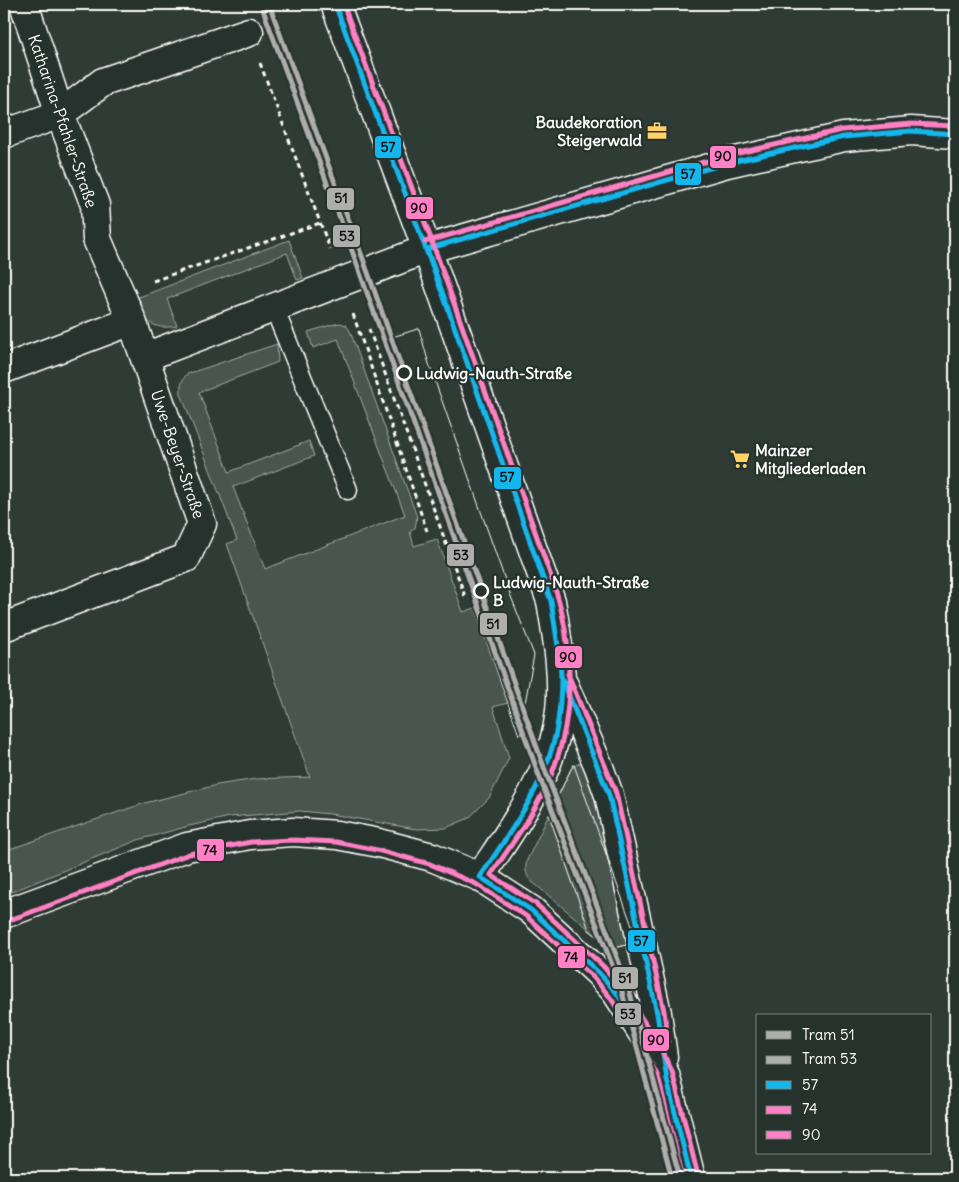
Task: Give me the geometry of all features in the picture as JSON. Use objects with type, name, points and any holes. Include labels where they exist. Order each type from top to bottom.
[{"type":"street","name":"Katharina-Pfahler-Straße","points":[[24,4],[60,114],[94,205],[97,239],[132,321]]},
{"type":"street","points":[[335,4],[427,249],[551,601],[557,633],[561,676],[560,711],[545,770],[527,805],[480,877]]},
{"type":"street","points":[[4,134],[60,114],[103,82],[249,32]]},
{"type":"street","points":[[145,357],[427,249],[727,163],[844,137],[911,131],[955,134]]},
{"type":"street","points":[[4,368],[132,321]]},
{"type":"street","name":"Uwe-Beyer-Straße","points":[[4,627],[186,558],[202,524],[132,321]]},
{"type":"street","points":[[561,676],[609,795],[657,1013],[665,1074],[692,1178]]},
{"type":"street","points":[[4,914],[187,847],[250,835],[293,832],[337,835],[379,843],[432,857],[480,877],[531,910],[598,972],[616,992],[665,1074]]},
{"type":"lane","points":[[274,308],[348,490]]},
{"type":"path","points":[[280,115],[333,258]]},
{"type":"path","points":[[147,283],[320,223]]},
{"type":"path","points":[[350,307],[427,531]]},
{"type":"path","points":[[369,328],[466,599]]},
{"type":"shaded area","points":[[289,240],[303,278],[297,280],[287,253],[167,299],[177,326],[161,327],[150,322],[141,313],[134,299]]},
{"type":"shaded area","points":[[340,323],[346,325],[350,331],[417,517],[415,528],[410,532],[414,546],[437,539],[463,612],[475,608],[508,703],[493,707],[509,758],[489,798],[469,818],[446,828],[416,829],[330,814],[300,811],[230,817],[138,840],[4,895],[4,851],[145,803],[217,785],[256,779],[310,777],[227,544],[237,540],[181,394],[181,388],[182,381],[187,374],[277,344],[278,362],[199,392],[229,472],[309,441],[314,456],[233,487],[265,569],[405,515],[338,339],[313,348],[308,332]]},
{"type":"shaded area","points":[[579,763],[589,764],[633,943],[619,947],[609,946],[530,880],[526,873],[527,860],[571,769]]},
{"type":"tram line","name":"51","points":[[269,4],[362,256],[545,770],[628,986],[680,1178]]},
{"type":"tram line","name":"53","points":[[262,7],[355,259],[538,773],[621,988],[672,1178]]},
{"type":"tram line","points":[[419,329],[429,364],[510,594],[534,655],[519,735],[475,608],[480,606],[400,383],[387,358],[381,341],[419,329]]},
{"type":"tram line","points":[[574,765],[636,937],[633,943],[619,947],[609,946],[589,930],[549,815],[574,765]]},
{"type":"transit line","name":"57","points":[[335,4],[441,290]]},
{"type":"transit line","name":"90","points":[[343,4],[434,247],[554,585],[565,631],[569,679],[568,704],[560,751],[539,800],[491,875],[536,904],[603,966],[622,988],[659,1045],[672,1071],[698,1176]]},
{"type":"transit line","name":"90","points":[[425,242],[725,156],[842,130],[911,124],[955,126]]},
{"type":"transit line","name":"57","points":[[427,249],[727,163],[844,137],[911,131],[955,134]]},
{"type":"transit line","name":"57","points":[[427,249],[551,601],[561,676],[609,795],[657,1013],[667,1080],[691,1178]]},
{"type":"transit line","name":"90","points":[[568,674],[616,793],[664,1011],[668,1041]]},
{"type":"transit line","name":"57","points":[[480,877],[525,808],[544,771],[551,752],[557,725],[561,675]]},
{"type":"transit line","name":"74","points":[[7,921],[189,854],[251,842],[293,840],[336,842],[377,850],[430,864],[476,884],[526,916],[593,977],[610,997],[646,1053],[658,1077],[683,1178]]},
{"type":"transit line","name":"57","points":[[480,877],[531,910],[598,972],[616,992],[653,1050]]},
{"type":"place","name":"Baudekoration Steigerwald","points":[[657,131]]},
{"type":"place","name":"Ludwig-Nauth-Straße","points":[[404,373]]},
{"type":"place","name":"Mainzer Mitgliederladen","points":[[740,459]]},
{"type":"place","name":"Ludwig-Nauth-Straße B","points":[[481,591]]}]
